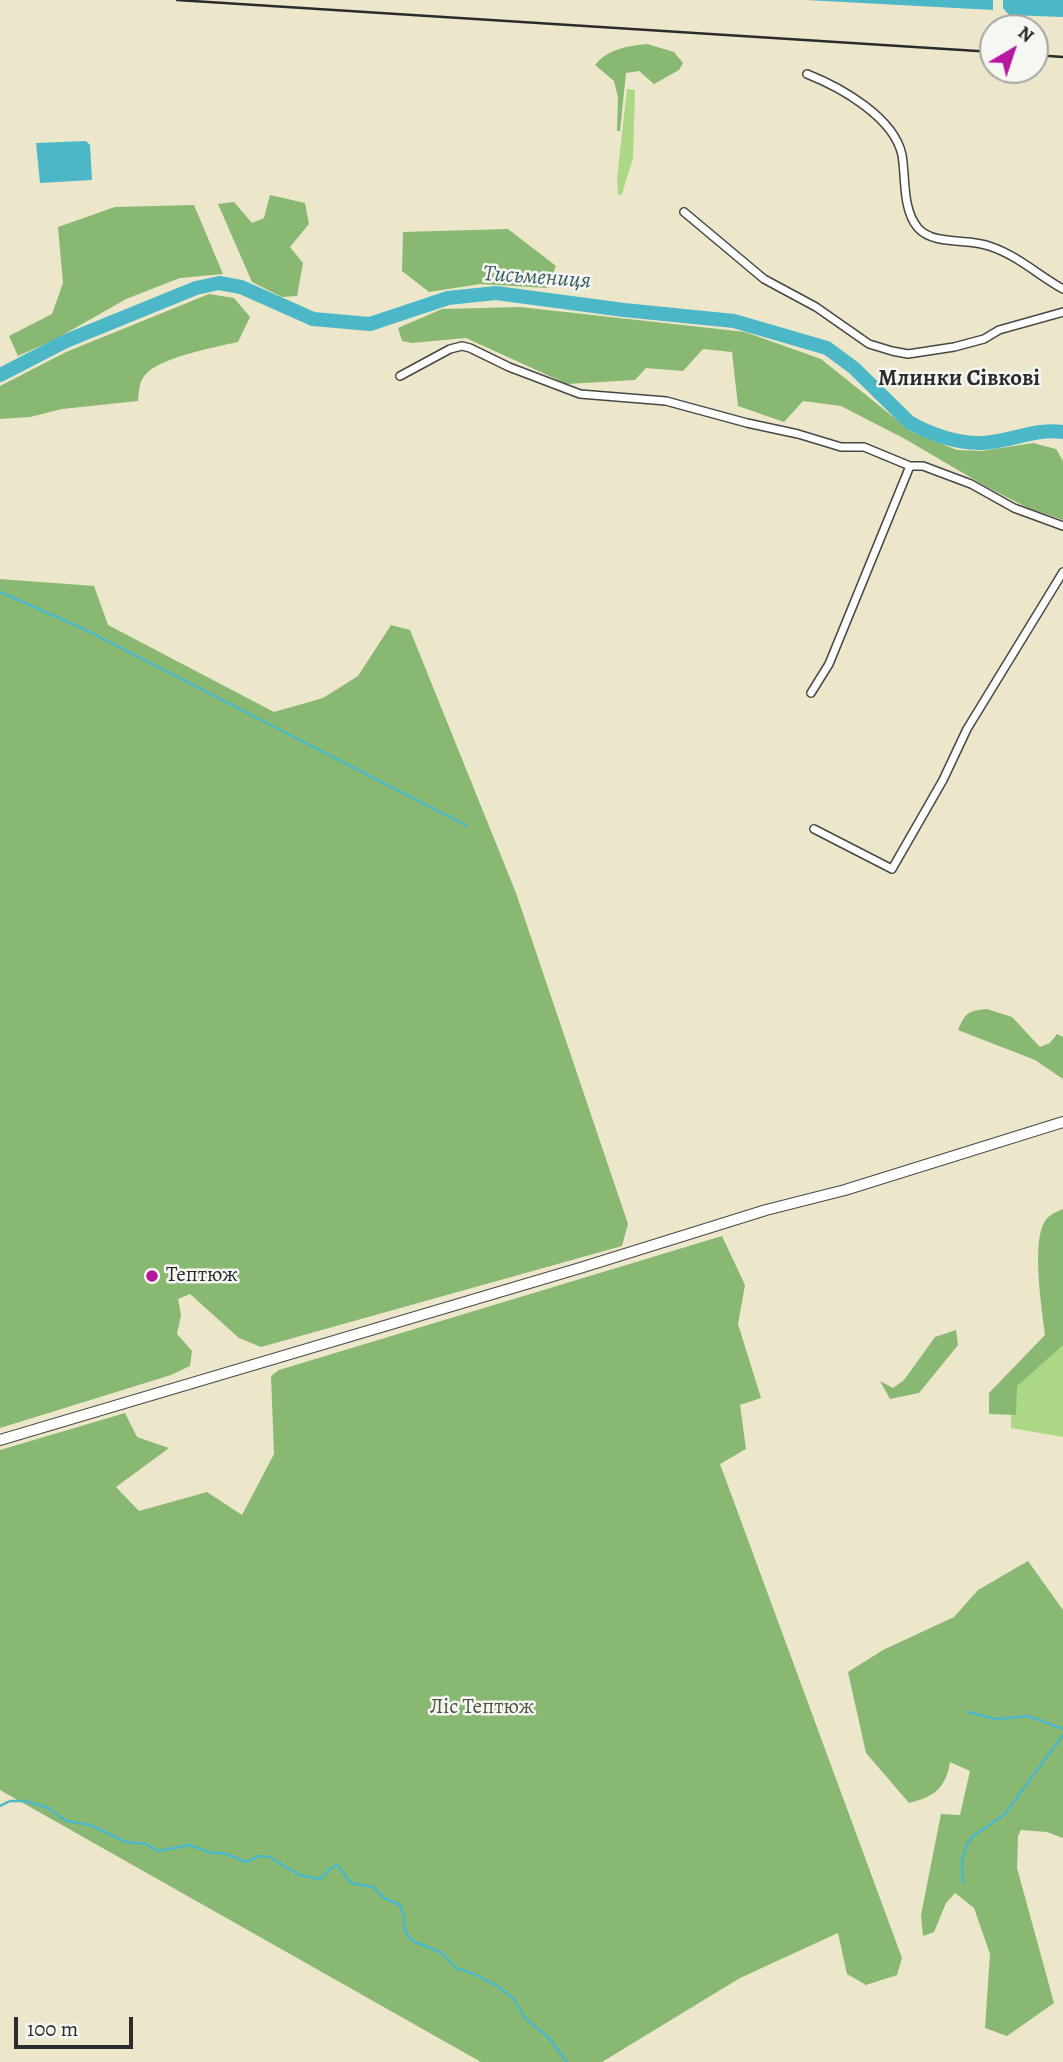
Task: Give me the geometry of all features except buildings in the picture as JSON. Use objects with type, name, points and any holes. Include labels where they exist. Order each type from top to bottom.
[{"type":"street","points":[[807,74],[856,99],[890,132],[899,145],[902,156],[904,187],[912,216],[924,233],[943,240],[969,241],[989,246],[1024,262],[1063,289]]},
{"type":"street","points":[[684,212],[764,279],[816,307],[869,344],[892,351],[908,354],[954,347],[984,339],[999,330],[1063,312]]},
{"type":"street","points":[[400,376],[436,356],[462,346],[580,394],[666,401],[841,447],[864,447],[910,466],[923,466],[971,484],[1014,508],[1063,526]]},
{"type":"street","points":[[811,693],[829,664],[910,466]]},
{"type":"street","points":[[814,829],[892,869],[943,780],[967,729],[1063,572]]},
{"type":"street","points":[[0,1440],[567,1272],[766,1210],[868,1183],[1063,1122]]},
{"type":"green space","points":[[647,44],[674,52],[683,63],[679,70],[654,84],[639,71],[626,73],[620,131],[617,131],[618,97],[614,81],[595,65],[612,52]]},
{"type":"green space","points":[[627,89],[635,90],[633,158],[622,194],[618,195],[617,178]]},
{"type":"green space","points":[[270,195],[305,203],[309,224],[290,247],[303,263],[297,296],[282,297],[252,282],[218,204],[234,202],[252,223],[264,218]]},
{"type":"green space","points":[[194,205],[223,274],[180,278],[126,299],[54,340],[18,356],[9,336],[52,314],[63,283],[58,227],[115,207]]},
{"type":"green space","points":[[508,229],[556,266],[547,288],[480,284],[429,292],[402,271],[403,232]]},
{"type":"green space","points":[[209,294],[234,298],[250,317],[238,342],[189,354],[152,369],[142,381],[138,401],[0,419],[0,386],[66,352]]},
{"type":"green space","points":[[520,307],[745,332],[821,359],[912,432],[957,450],[982,451],[1033,443],[1056,449],[1063,461],[1063,520],[1030,509],[987,487],[905,439],[841,406],[803,401],[784,422],[738,406],[732,352],[703,349],[683,371],[646,368],[635,380],[567,384],[466,338],[412,343],[402,341],[398,328],[442,309]]},
{"type":"green space","points":[[0,579],[94,586],[108,625],[274,712],[323,698],[358,676],[391,625],[410,630],[516,893],[628,1224],[622,1246],[261,1347],[239,1338],[190,1294],[178,1299],[181,1315],[177,1334],[192,1351],[190,1366],[171,1375],[0,1428]]},
{"type":"green space","points":[[987,1009],[1012,1017],[1040,1047],[1050,1043],[1057,1034],[1063,1037],[1063,1079],[1035,1060],[958,1030],[968,1014]]},
{"type":"green space","points":[[1063,1209],[1063,1345],[1017,1386],[1016,1415],[989,1414],[989,1393],[1045,1335],[1039,1276],[1039,1244],[1045,1221]]},
{"type":"green space","name":"Ліс Тептюж","points":[[722,1236],[745,1285],[738,1324],[761,1398],[740,1405],[746,1449],[720,1464],[902,1958],[897,1975],[866,1985],[847,1974],[838,1933],[740,1978],[602,2062],[481,2062],[0,1790],[0,1450],[125,1413],[137,1437],[169,1448],[116,1487],[139,1511],[207,1492],[242,1515],[274,1454],[271,1376],[279,1370]]},
{"type":"green space","points":[[956,1330],[958,1345],[919,1393],[890,1399],[880,1381],[893,1388],[904,1380],[935,1337]]},
{"type":"green space","points":[[1063,1342],[1063,1437],[1011,1428],[1011,1387]]},
{"type":"green space","points":[[1028,1561],[1063,1610],[1063,1838],[1047,1832],[1021,1830],[1018,1836],[1017,1868],[1054,2003],[1007,2036],[985,2028],[990,1954],[974,1908],[955,1893],[946,1903],[934,1932],[923,1936],[921,1915],[941,1814],[960,1815],[970,1771],[950,1762],[945,1779],[937,1790],[925,1798],[909,1803],[866,1753],[848,1672],[883,1650],[954,1617],[978,1590]]},
{"type":"water","points":[[806,0],[993,0],[993,10]]},
{"type":"water","points":[[1003,0],[1063,0],[1063,17],[1049,16],[1049,14],[1008,14],[1003,8]]},
{"type":"water","points":[[86,141],[90,145],[92,180],[40,183],[36,143]]},
{"type":"waterway","name":"Тисьмениця","points":[[0,375],[66,341],[196,288],[219,283],[241,287],[313,319],[370,324],[448,298],[496,293],[734,321],[827,348],[854,368],[909,422],[954,440],[982,443],[1032,433],[1063,432]]},
{"type":"waterway","points":[[0,592],[86,630],[467,826]]},
{"type":"waterway","points":[[968,1712],[996,1719],[1028,1716],[1063,1729]]},
{"type":"waterway","points":[[963,1883],[962,1861],[973,1836],[1004,1815],[1063,1735]]},
{"type":"waterway","points":[[0,1806],[10,1801],[24,1801],[46,1807],[66,1821],[90,1825],[126,1842],[146,1844],[158,1851],[189,1845],[212,1853],[224,1853],[246,1862],[259,1856],[270,1857],[299,1875],[320,1879],[337,1865],[351,1883],[373,1887],[384,1898],[400,1905],[405,1932],[413,1941],[442,1953],[456,1968],[497,1986],[514,1999],[524,2017],[548,2037],[567,2062]]},
{"type":"railway","points":[[177,0],[979,51]]},
{"type":"railway","points":[[1049,56],[1063,57]]},
{"type":"place","name":"Тептюж","points":[[152,1276]]},
{"type":"district","name":"Млинки Сівкові","points":[[959,379]]}]
